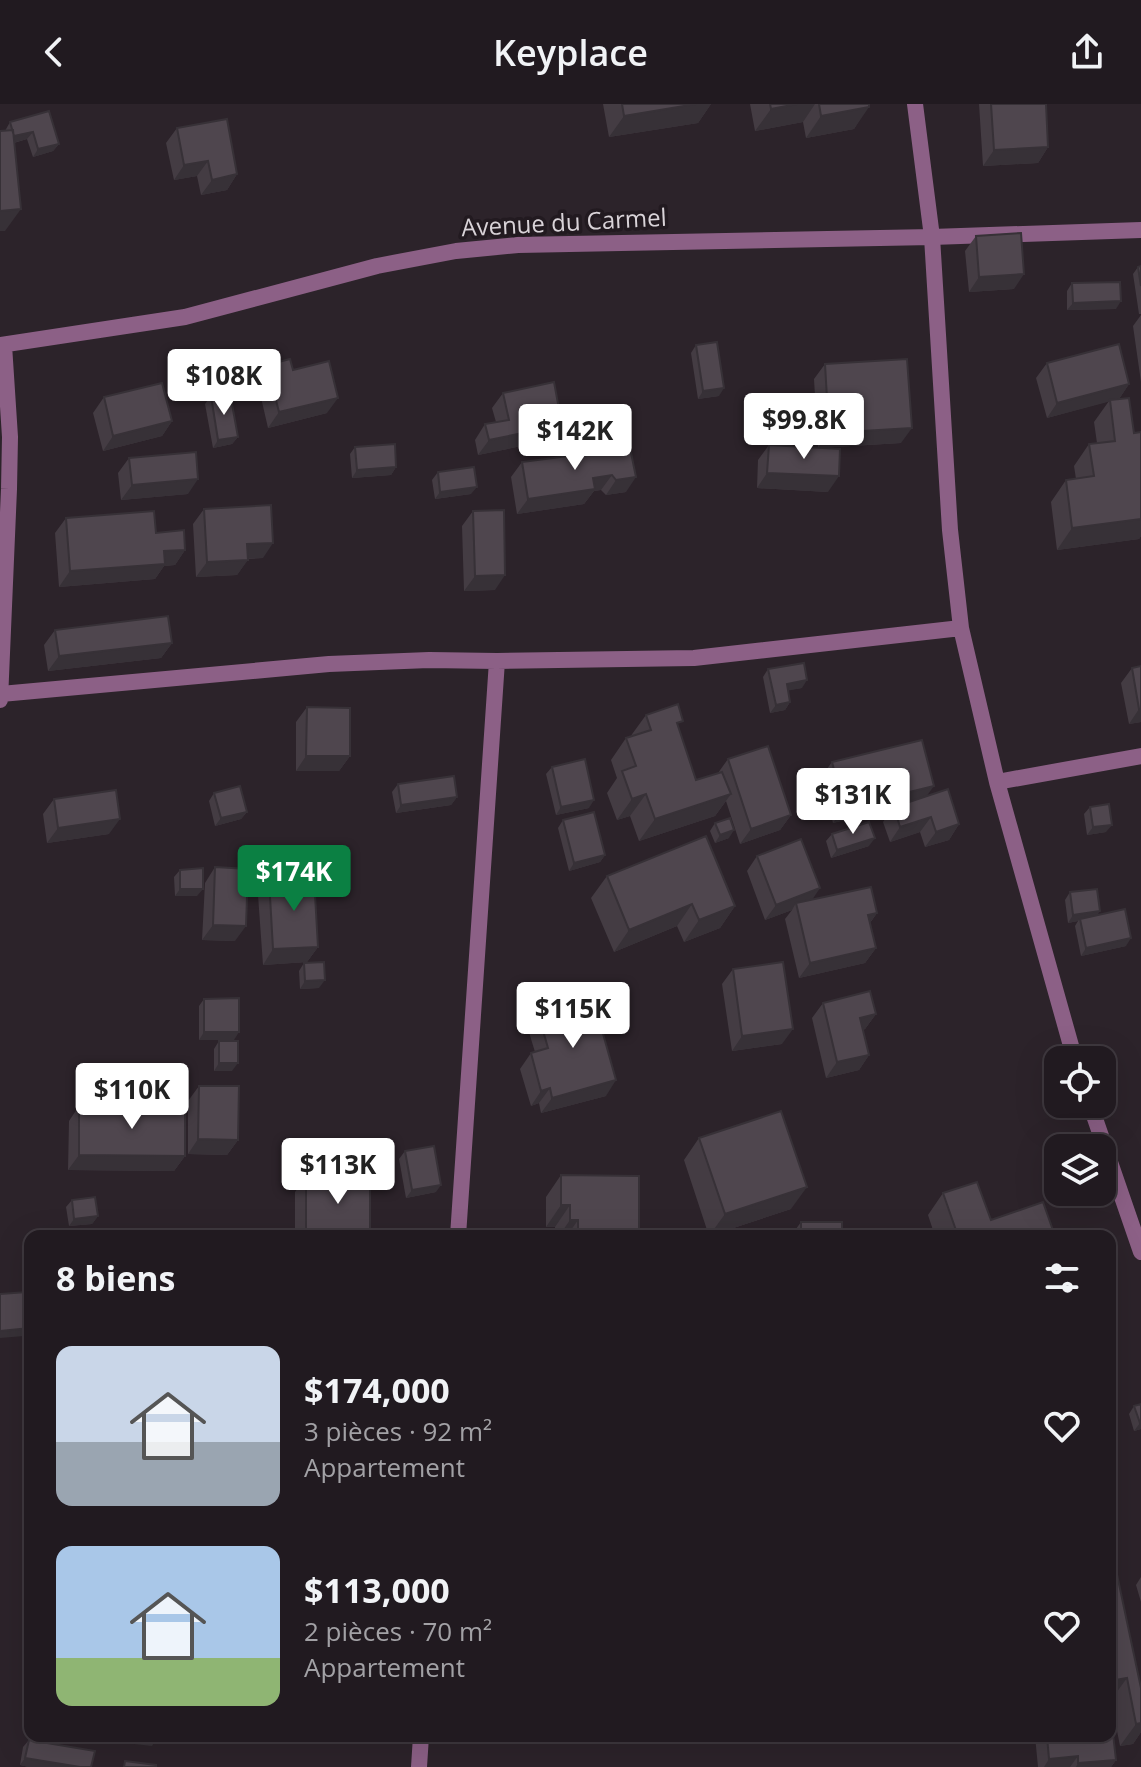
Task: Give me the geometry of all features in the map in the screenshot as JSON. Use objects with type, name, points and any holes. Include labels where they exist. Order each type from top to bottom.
[{"type":"street","points":[[915,104],[932,237],[950,530],[961,628],[997,782],[1071,1046]]},
{"type":"street","name":"Avenue du Carmel","points":[[2,345],[185,317],[377,266],[456,251],[518,245],[1141,230]]},
{"type":"street","points":[[0,700],[9,463],[2,345]]},
{"type":"street","points":[[1,694],[329,664],[694,658],[961,628]]},
{"type":"street","points":[[458,1230],[497,661]]},
{"type":"street","points":[[997,782],[1141,756]]},
{"type":"street","points":[[1095,1118],[1141,1252]]},
{"type":"street","points":[[419,1767],[421,1742]]},
{"type":"building","points":[[622,104],[696,104],[624,116]]},
{"type":"building","points":[[770,104],[797,104],[771,109]]},
{"type":"building","points":[[819,104],[869,104],[869,107],[821,116]]},
{"type":"building","points":[[991,104],[1046,104],[1048,147],[994,150]]},
{"type":"building","points":[[49,111],[59,144],[38,149],[33,132],[14,136],[10,122]]},
{"type":"building","points":[[227,119],[237,174],[212,180],[208,161],[184,165],[177,128]]},
{"type":"building","points":[[13,130],[21,209],[0,211],[0,131]]},
{"type":"building","points":[[1021,233],[1024,274],[979,277],[976,236]]},
{"type":"building","points":[[1120,282],[1121,301],[1073,303],[1072,283]]},
{"type":"building","points":[[717,342],[724,388],[703,391],[696,345]]},
{"type":"building","points":[[1119,344],[1129,384],[1057,403],[1047,363]]},
{"type":"building","points":[[290,359],[293,370],[329,361],[338,398],[279,412],[267,365]]},
{"type":"building","points":[[907,359],[912,428],[829,433],[825,364]]},
{"type":"building","points":[[554,382],[562,425],[489,440],[485,424],[509,420],[503,393]]},
{"type":"building","points":[[162,383],[172,421],[113,436],[104,397]]},
{"type":"building","points":[[230,393],[238,437],[218,440],[211,396]]},
{"type":"building","points":[[1129,398],[1134,433],[1141,432],[1141,519],[1072,528],[1066,480],[1094,476],[1089,444],[1115,441],[1110,400]]},
{"type":"building","points":[[395,444],[396,467],[357,470],[355,447]]},
{"type":"building","points":[[769,445],[840,449],[839,476],[767,473]]},
{"type":"building","points":[[630,448],[636,477],[616,480],[612,475],[593,478],[595,489],[528,499],[522,462]]},
{"type":"building","points":[[196,452],[198,479],[132,485],[129,458]]},
{"type":"building","points":[[474,467],[477,487],[440,492],[438,472]]},
{"type":"building","points":[[271,505],[273,543],[247,544],[248,560],[207,562],[204,509]]},
{"type":"building","points":[[504,510],[505,575],[475,576],[473,511]]},
{"type":"building","points":[[154,511],[156,533],[184,530],[185,550],[164,551],[165,564],[70,571],[66,518]]},
{"type":"building","points":[[168,616],[172,643],[59,656],[55,630]]},
{"type":"building","points":[[804,663],[807,680],[787,684],[790,702],[776,705],[768,669]]},
{"type":"building","points":[[1141,666],[1141,709],[1139,709],[1132,668]]},
{"type":"building","points":[[678,704],[683,721],[677,723],[696,780],[722,772],[731,794],[655,819],[646,794],[632,799],[622,771],[636,766],[626,738],[651,730],[646,715]]},
{"type":"building","points":[[307,707],[350,708],[350,756],[306,756]]},
{"type":"building","points":[[922,740],[934,786],[844,808],[832,762]]},
{"type":"building","points":[[768,746],[791,815],[751,829],[728,759]]},
{"type":"building","points":[[585,759],[594,800],[561,807],[552,767]]},
{"type":"building","points":[[454,776],[457,797],[401,805],[398,784]]},
{"type":"building","points":[[240,786],[247,812],[221,818],[214,793]]},
{"type":"building","points":[[948,789],[959,824],[936,832],[931,817],[900,827],[894,807]]},
{"type":"building","points":[[116,790],[120,819],[58,828],[54,799]]},
{"type":"building","points":[[1109,804],[1112,825],[1093,827],[1090,807]]},
{"type":"building","points":[[594,812],[605,855],[574,863],[563,820]]},
{"type":"building","points":[[730,818],[734,830],[720,835],[715,823]]},
{"type":"building","points":[[869,822],[875,838],[837,850],[832,834]]},
{"type":"building","points":[[706,836],[735,906],[699,920],[692,904],[629,930],[607,876]]},
{"type":"building","points":[[801,839],[820,888],[776,905],[757,856]]},
{"type":"building","points":[[215,867],[248,869],[246,926],[213,925]]},
{"type":"building","points":[[203,868],[203,889],[180,889],[180,870]]},
{"type":"building","points":[[314,877],[318,947],[273,949],[269,879]]},
{"type":"building","points":[[871,887],[877,913],[868,915],[876,948],[810,963],[796,903]]},
{"type":"building","points":[[1097,889],[1100,911],[1073,915],[1070,892]]},
{"type":"building","points":[[1125,909],[1131,938],[1086,948],[1080,919]]},
{"type":"building","points":[[324,962],[325,980],[305,981],[304,963]]},
{"type":"building","points":[[783,962],[793,1029],[742,1036],[733,969]]},
{"type":"building","points":[[870,991],[876,1014],[860,1018],[869,1055],[837,1062],[823,1003]]},
{"type":"building","points":[[239,998],[239,1032],[204,1032],[204,999]]},
{"type":"building","points":[[593,998],[616,1080],[552,1098],[550,1088],[541,1091],[531,1053],[548,1048],[538,1013]]},
{"type":"building","points":[[219,1041],[238,1041],[238,1063],[219,1063]]},
{"type":"building","points":[[199,1086],[239,1086],[238,1140],[198,1139]]},
{"type":"building","points":[[79,1106],[185,1108],[185,1156],[79,1155]]},
{"type":"building","points":[[781,1111],[807,1187],[725,1214],[699,1138]]},
{"type":"building","points":[[434,1146],[441,1185],[412,1190],[405,1151]]},
{"type":"building","points":[[561,1175],[639,1176],[639,1230],[578,1230],[578,1220],[570,1220],[570,1205],[561,1205]]},
{"type":"building","points":[[306,1177],[370,1177],[370,1230],[306,1230]]},
{"type":"building","points":[[977,1182],[991,1220],[1043,1202],[1053,1230],[956,1230],[943,1193]]},
{"type":"building","points":[[95,1197],[98,1216],[74,1219],[72,1200]]},
{"type":"building","points":[[801,1222],[842,1222],[842,1230],[801,1230]]},
{"type":"building","points":[[24,1292],[24,1329],[0,1331],[0,1294]]},
{"type":"building","points":[[1141,1404],[1141,1423],[1140,1423],[1134,1406]]},
{"type":"building","points":[[1116,1570],[1141,1688],[1141,1723],[1136,1724],[1127,1678],[1116,1680]]},
{"type":"building","points":[[29,1742],[95,1751],[91,1767],[25,1758]]},
{"type":"building","points":[[1048,1742],[1114,1742],[1116,1760],[1078,1763],[1078,1756],[1049,1759]]},
{"type":"building","points":[[125,1761],[156,1765],[156,1767],[124,1767]]}]
